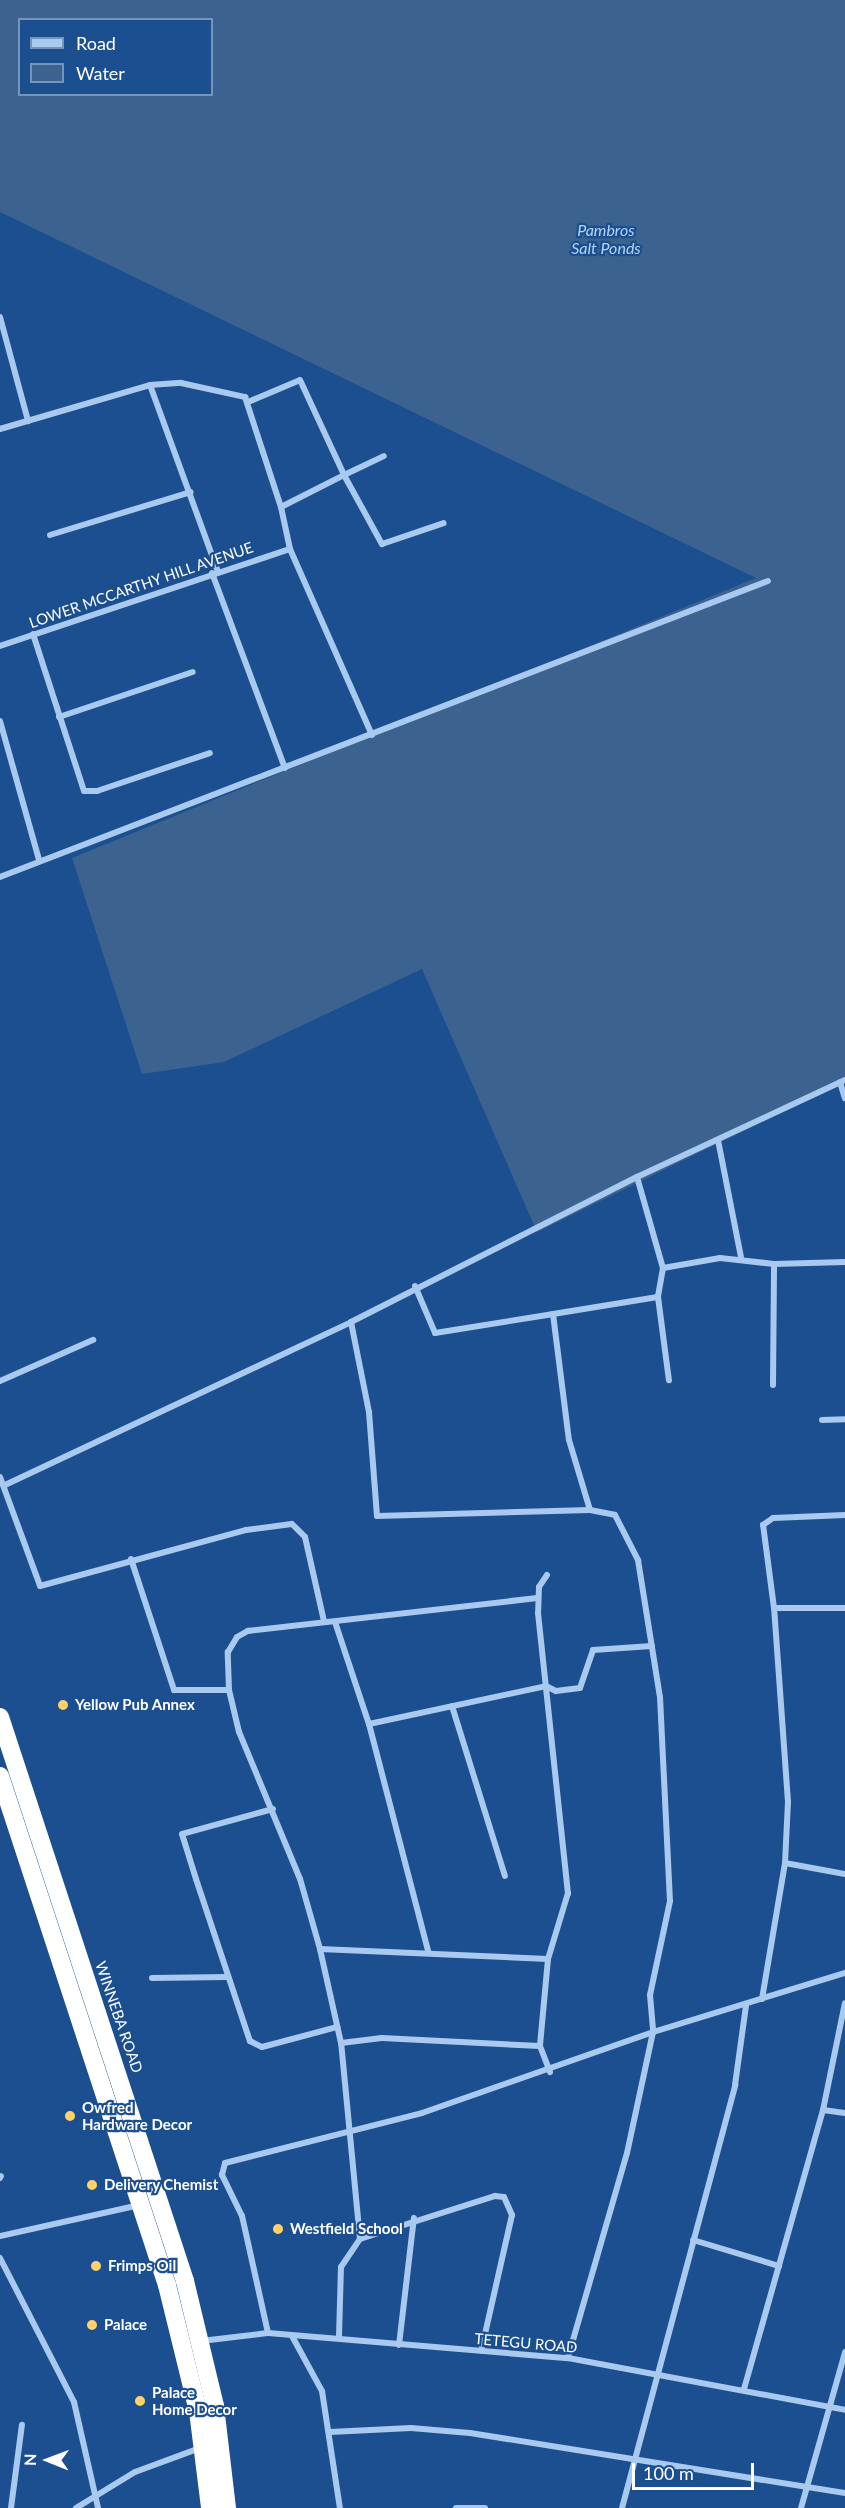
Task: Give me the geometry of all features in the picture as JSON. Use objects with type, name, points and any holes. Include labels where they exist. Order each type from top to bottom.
[{"type":"highway","name":"WINNEBA ROAD","points":[[0,1718],[7,1762],[142,2140],[201,2341],[221,2443],[227,2508]]},
{"type":"highway","points":[[0,1776],[4,1803],[143,2204],[182,2340],[203,2447],[210,2508]]},
{"type":"street","points":[[0,317],[28,421]]},
{"type":"street","points":[[248,402],[295,379],[304,382],[344,475],[382,544],[444,523]]},
{"type":"street","points":[[0,429],[150,385],[181,383],[239,394],[248,402],[281,507],[290,549],[372,735]]},
{"type":"street","points":[[150,385],[191,492],[215,573],[285,768]]},
{"type":"street","points":[[281,507],[384,456]]},
{"type":"street","points":[[50,535],[191,492]]},
{"type":"street","name":"LOWER MCCARTHY HILL AVENUE","points":[[0,646],[290,549]]},
{"type":"street","points":[[0,877],[39,860],[372,735],[768,581]]},
{"type":"street","points":[[33,634],[84,791],[97,791],[210,753]]},
{"type":"street","points":[[59,717],[193,672]]},
{"type":"street","points":[[0,721],[39,860]]},
{"type":"street","points":[[4,1485],[351,1322],[415,1287],[637,1177],[842,1081],[845,1098]]},
{"type":"street","points":[[718,1140],[741,1257]]},
{"type":"street","points":[[637,1177],[663,1268],[658,1297],[669,1380]]},
{"type":"street","points":[[663,1268],[741,1257],[774,1264],[845,1262]]},
{"type":"street","points":[[773,1385],[774,1264]]},
{"type":"street","points":[[415,1287],[435,1333],[658,1297]]},
{"type":"street","points":[[553,1314],[569,1440],[590,1510]]},
{"type":"street","points":[[351,1322],[369,1412],[377,1516],[590,1510],[615,1515],[623,1525],[638,1560],[661,1707],[670,1901],[649,2004],[653,2032],[627,2153],[568,2358]]},
{"type":"street","points":[[0,1381],[93,1340]]},
{"type":"street","points":[[822,1420],[845,1419]]},
{"type":"street","points":[[0,1477],[40,1586],[131,1559],[254,1528],[292,1524],[305,1537],[324,1621]]},
{"type":"street","points":[[762,1999],[785,1863],[788,1769],[774,1608],[763,1531],[767,1520],[845,1515]]},
{"type":"street","points":[[131,1559],[174,1690],[229,1690]]},
{"type":"street","points":[[547,1575],[537,1598],[568,1893],[548,1959],[540,2046],[550,2072]]},
{"type":"street","points":[[360,2240],[341,2043],[320,1949],[273,1809],[239,1732],[229,1690],[228,1652],[237,1637],[248,1631],[537,1598]]},
{"type":"street","points":[[774,1608],[845,1608]]},
{"type":"street","points":[[334,1622],[369,1724],[428,1952]]},
{"type":"street","points":[[369,1724],[546,1686],[556,1691],[579,1688],[593,1650],[652,1646]]},
{"type":"street","points":[[452,1706],[505,1876]]},
{"type":"street","points":[[273,1809],[183,1834],[245,2035],[255,2046],[337,2027]]},
{"type":"street","points":[[785,1863],[845,1874]]},
{"type":"street","points":[[320,1949],[548,1959]]},
{"type":"street","points":[[268,2333],[242,2216],[222,2168],[225,2163],[351,2131],[550,2072],[653,2032],[746,2006],[845,1973]]},
{"type":"street","points":[[152,1978],[228,1977]]},
{"type":"street","points":[[744,2389],[823,2110],[845,2003]]},
{"type":"street","points":[[622,2508],[637,2460],[657,2373],[735,2085],[746,2006]]},
{"type":"street","points":[[341,2043],[382,2038],[540,2046]]},
{"type":"street","points":[[823,2110],[845,2113]]},
{"type":"street","points":[[339,2337],[341,2267],[360,2240],[414,2218],[495,2196],[509,2205],[512,2215],[481,2351]]},
{"type":"street","points":[[0,2236],[143,2204]]},
{"type":"street","points":[[399,2344],[414,2218]]},
{"type":"street","points":[[693,2240],[779,2266]]},
{"type":"street","points":[[0,2258],[74,2402],[98,2508]]},
{"type":"street","name":"TETEGU ROAD","points":[[201,2341],[268,2333],[339,2337],[568,2358],[744,2389],[845,2410]]},
{"type":"street","points":[[292,2336],[319,2381],[330,2432],[340,2508]]},
{"type":"street","points":[[801,2508],[845,2352]]},
{"type":"street","points":[[11,2508],[22,2425]]},
{"type":"street","points":[[330,2432],[411,2428],[470,2433],[845,2493]]},
{"type":"street","points":[[76,2508],[135,2472],[203,2447]]},
{"type":"street","points":[[456,2508],[485,2508]]},
{"type":"water","name":"Pambros Salt Ponds","points":[[0,0],[845,0],[845,1081],[537,1232],[422,969],[224,1062],[142,1074],[72,858],[756,578],[0,212]]},
{"type":"place","name":"Yellow Pub Annex","points":[[63,1705]]},
{"type":"place","name":"Owfred Hardware Decor","points":[[70,2116]]},
{"type":"place","name":"Delivery Chemist","points":[[92,2185]]},
{"type":"place","name":"Westfield School","points":[[278,2229]]},
{"type":"place","name":"Frimps Oil","points":[[96,2266]]},
{"type":"place","name":"Palace","points":[[92,2325]]},
{"type":"place","name":"Palace Home Decor","points":[[140,2401]]}]
